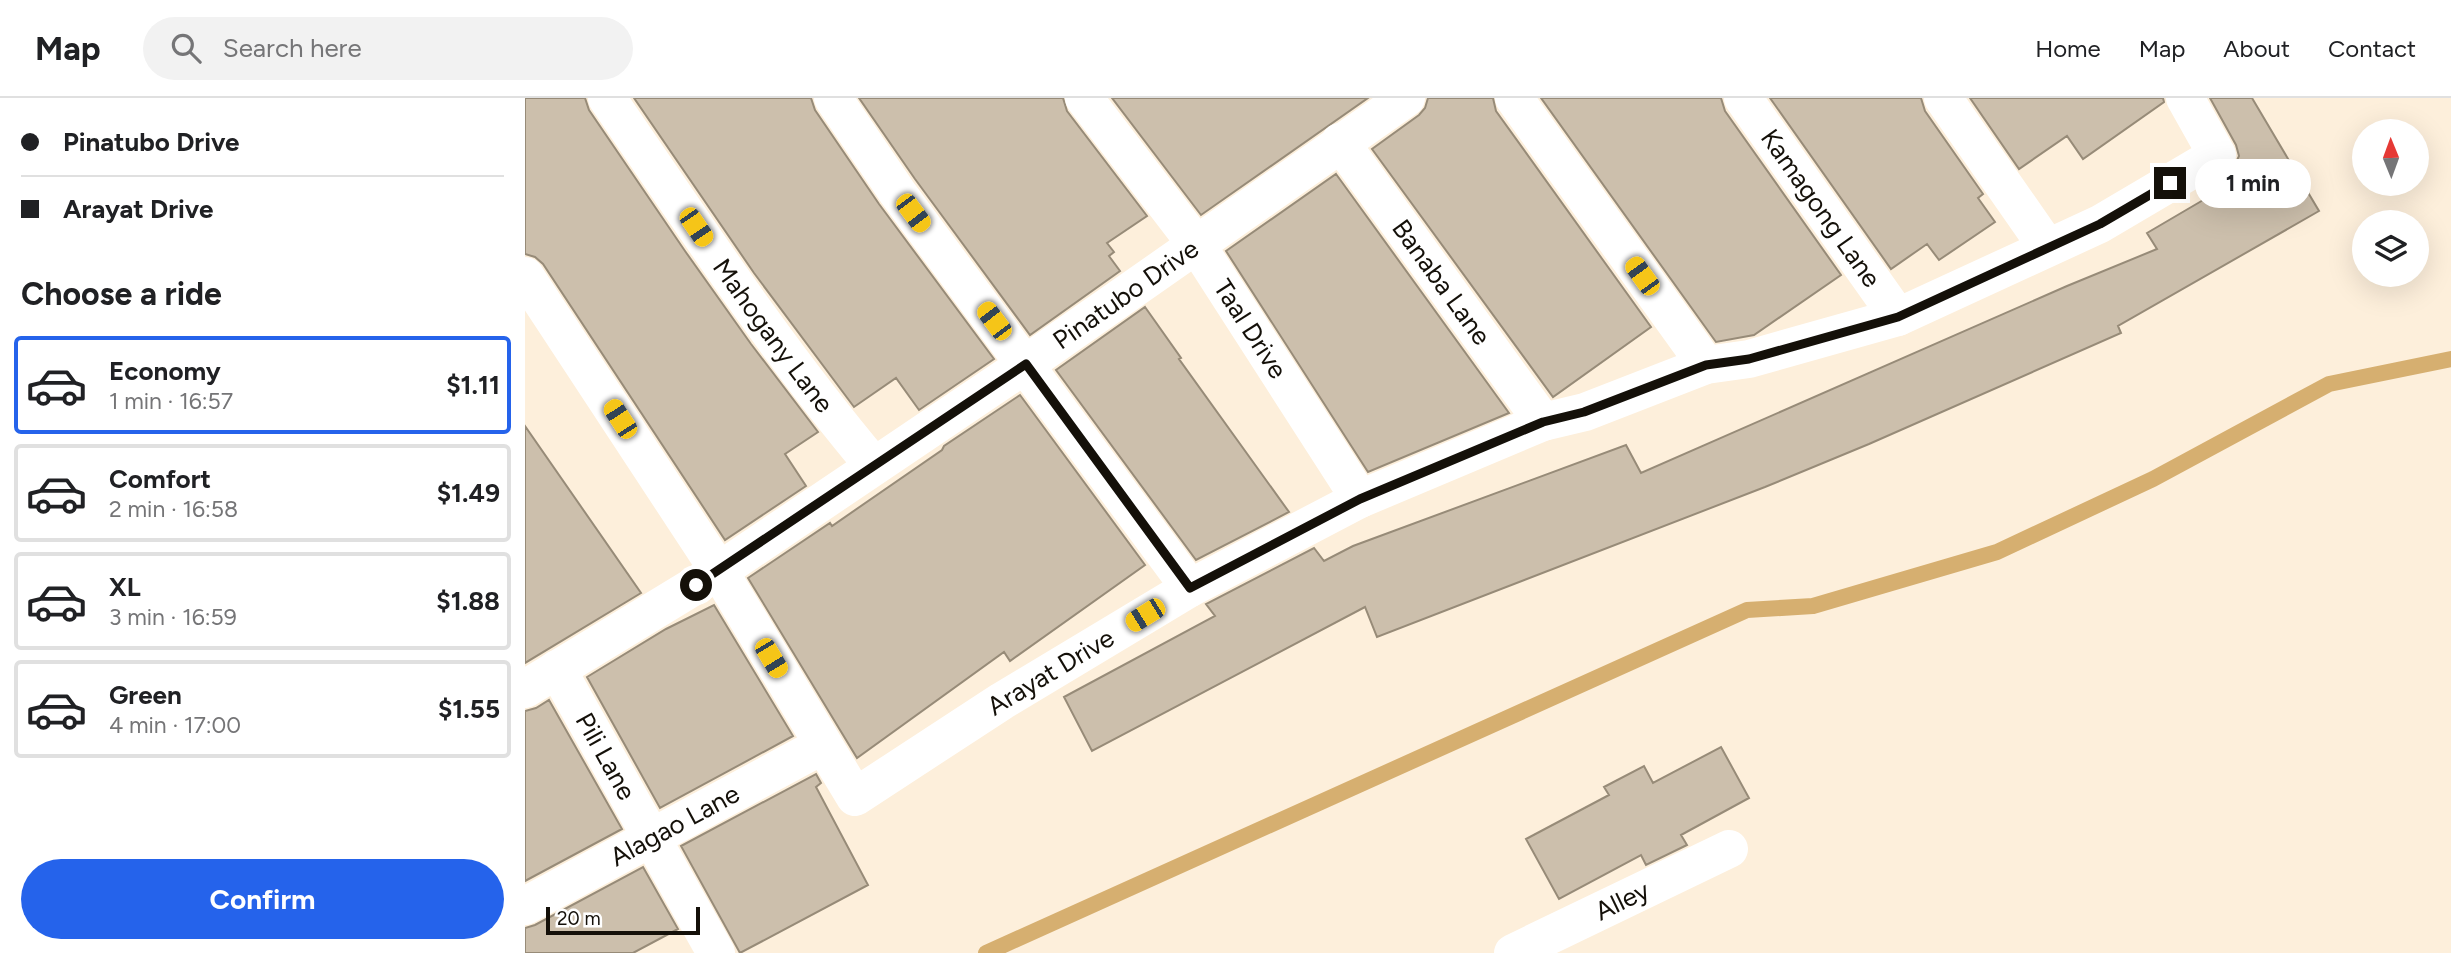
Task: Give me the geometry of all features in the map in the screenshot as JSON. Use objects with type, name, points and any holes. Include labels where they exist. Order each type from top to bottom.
[{"type":"street","name":"Mahogany Lane","points":[[607,98],[740,292],[874,466]]},
{"type":"street","points":[[833,98],[897,192],[1190,588]]},
{"type":"street","name":"Taal Drive","points":[[1084,98],[1196,244],[1360,499]]},
{"type":"street","name":"Pinatubo Drive","points":[[525,689],[719,571],[1026,364],[1406,98]]},
{"type":"street","points":[[1514,98],[1706,365]]},
{"type":"street","name":"Kamagong Lane","points":[[1743,98],[1898,317]]},
{"type":"street","points":[[1943,98],[2047,247]]},
{"type":"street","name":"Arayat Drive","points":[[823,745],[855,797],[1002,701],[1190,588],[1360,499],[1543,422],[1584,412],[1706,365],[1749,359],[1898,317],[2100,224],[2217,155],[2185,98]]},
{"type":"street","name":"Banaba Lane","points":[[1340,142],[1543,422]]},
{"type":"street","points":[[525,276],[719,571],[823,745]]},
{"type":"street","name":"Pili Lane","points":[[557,669],[716,953]]},
{"type":"street","name":"Alagao Lane","points":[[525,906],[823,745]]},
{"type":"street","name":"Alley","points":[[1513,953],[1729,849]]},
{"type":"building","points":[[525,98],[585,98],[589,110],[685,251],[818,432],[785,454],[806,486],[725,540],[543,264],[535,257],[525,254]]},
{"type":"building","points":[[634,98],[811,98],[815,110],[879,204],[994,359],[919,410],[896,378],[854,407],[754,273]]},
{"type":"building","points":[[859,98],[1063,98],[1067,111],[1147,216],[1107,243],[1114,252],[1109,256],[1120,271],[1030,335]]},
{"type":"building","points":[[1112,98],[1368,98],[1201,215]]},
{"type":"building","points":[[1428,98],[1493,98],[1496,111],[1651,327],[1553,397],[1372,149],[1419,115]]},
{"type":"building","points":[[1541,98],[1721,98],[1725,111],[1841,275],[1754,335],[1716,342]]},
{"type":"building","points":[[1770,98],[1921,98],[1925,111],[1983,194],[1978,198],[1995,222],[1939,260],[1927,244],[1891,269]]},
{"type":"building","points":[[1970,98],[2163,98],[2164,102],[2083,159],[2067,136],[2019,169]]},
{"type":"building","points":[[2210,98],[2252,98],[2319,211],[2118,326],[2121,333],[1765,487],[1377,637],[1365,607],[1092,751],[1064,697],[1215,616],[1206,604],[1314,548],[1324,561],[1353,546],[1626,445],[1641,473],[2157,249],[2147,233],[2239,179],[2233,169],[2239,156],[2236,145]]},
{"type":"building","points":[[1336,174],[1509,413],[1368,472],[1226,251]]},
{"type":"building","points":[[1145,307],[1289,512],[1196,560],[1056,370]]},
{"type":"building","points":[[1020,395],[1145,565],[1010,661],[1004,652],[857,758],[748,578],[830,523],[832,526]]},
{"type":"building","points":[[525,426],[641,593],[525,663]]},
{"type":"building","points":[[714,605],[793,736],[660,808],[587,677],[666,629]]},
{"type":"building","points":[[549,700],[622,829],[525,881],[525,711]]},
{"type":"building","points":[[1721,747],[1749,798],[1681,835],[1687,845],[1646,865],[1641,855],[1559,899],[1526,839],[1609,795],[1604,787],[1644,766],[1653,783]]},
{"type":"building","points":[[816,774],[821,783],[816,787],[868,885],[740,953],[681,846]]},
{"type":"building","points":[[643,867],[678,929],[633,953],[525,953],[525,928]]},
{"type":"waterway","points":[[986,953],[1747,610],[1813,606],[1997,552],[2153,479],[2329,384],[2451,359]]},
{"type":"route","points":[[696,585],[1026,364],[1190,588],[1360,499],[1543,422],[1584,412],[1706,365],[1749,359],[1898,317],[2100,224],[2170,183]]}]
